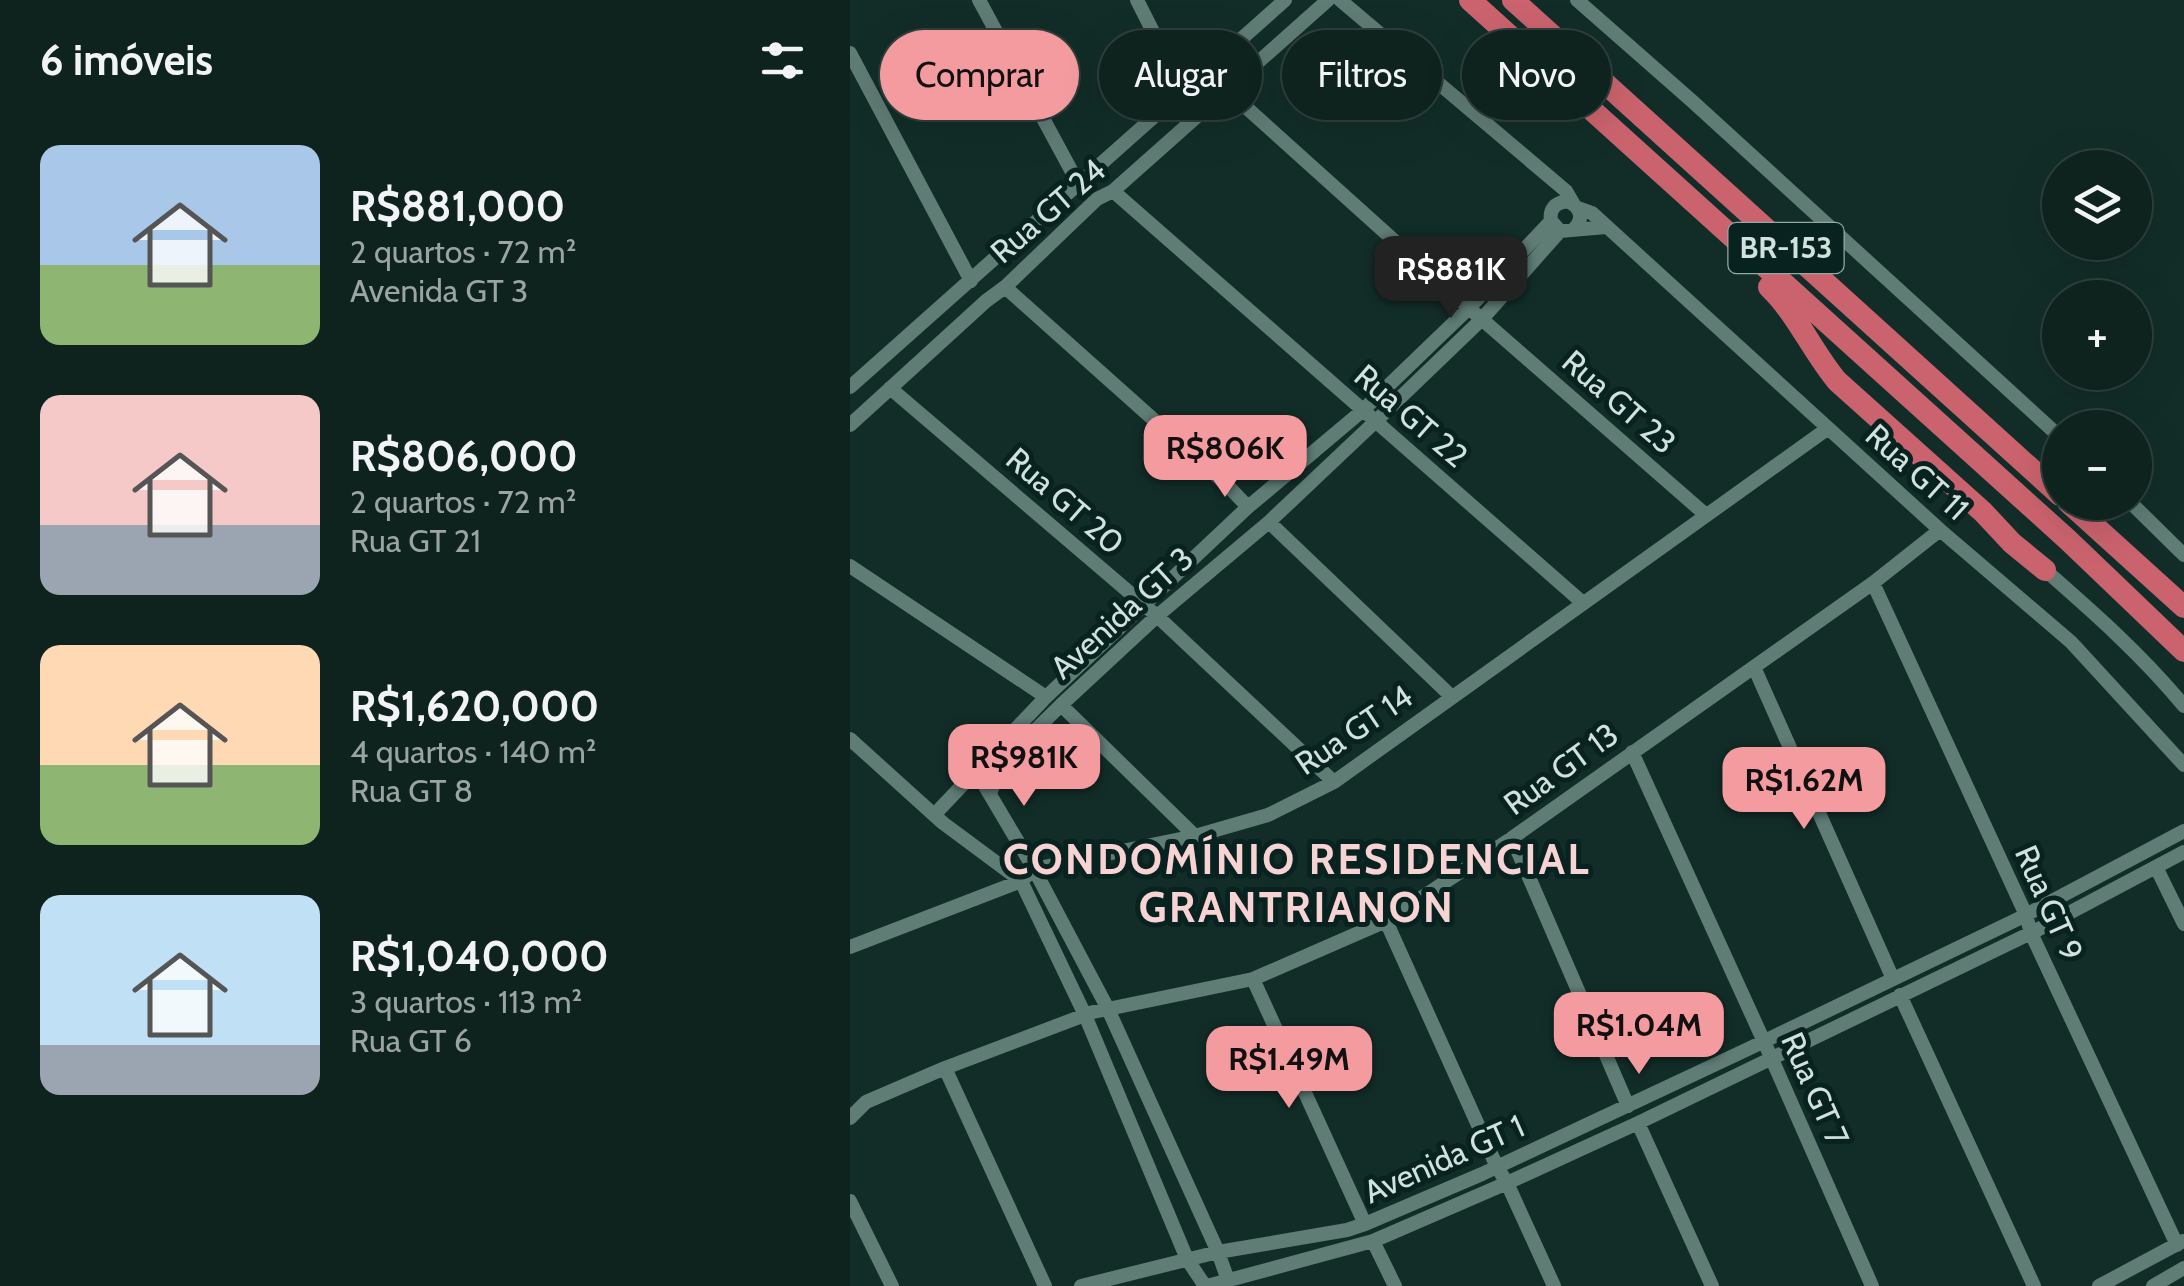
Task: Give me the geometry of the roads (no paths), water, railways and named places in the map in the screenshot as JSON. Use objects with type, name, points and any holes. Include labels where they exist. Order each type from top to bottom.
[{"type":"highway","name":"BR-153","points":[[1470,0],[2068,540],[2184,651]]},
{"type":"highway","name":"BR-153","points":[[1514,0],[2042,479]]},
{"type":"highway","points":[[1742,246],[1758,274],[1792,314],[1837,381],[2044,570]]},
{"type":"highway","points":[[2088,520],[2184,607]]},
{"type":"highway","points":[[2044,570],[2044,548],[2052,540],[2068,540]]},
{"type":"street","points":[[979,0],[1078,183]]},
{"type":"street","points":[[1137,0],[1152,30]]},
{"type":"street","points":[[1251,30],[1285,0]]},
{"type":"street","name":"Rua GT 24","points":[[1262,60],[1328,0]]},
{"type":"street","name":"Rua GT 11","points":[[1340,0],[1566,191],[1576,206],[1592,213],[1940,530],[2072,642],[2184,765]]},
{"type":"street","points":[[1577,0],[2042,420]]},
{"type":"street","points":[[850,53],[971,281]]},
{"type":"street","points":[[852,379],[971,281],[1149,120]]},
{"type":"street","name":"Rua GT 24","points":[[850,424],[1005,287],[1097,199],[1114,191],[1192,120]]},
{"type":"street","name":"Rua GT 23","points":[[1260,120],[1706,515]]},
{"type":"street","points":[[1549,177],[1560,221]]},
{"type":"street","name":"Rua GT 22","points":[[1114,191],[1583,602]]},
{"type":"street","points":[[1567,201],[1576,206],[1580,219],[1560,221],[1567,201]]},
{"type":"street","points":[[1560,221],[1606,227]]},
{"type":"street","name":"Avenida GT 3","points":[[935,814],[1046,696],[1142,604],[1248,507],[1362,411],[1560,221]]},
{"type":"street","name":"Avenida GT 3","points":[[990,794],[1001,764],[1060,705],[1157,616],[1269,522],[1482,319],[1560,221]]},
{"type":"street","points":[[1005,287],[1248,507]]},
{"type":"street","name":"Rua GT 20","points":[[890,388],[1157,616],[1334,782]]},
{"type":"street","name":"Rua GT 14","points":[[1034,869],[1195,836],[1268,815],[1334,782],[1827,429]]},
{"type":"street","points":[[2149,520],[2184,554]]},
{"type":"street","points":[[1269,522],[1451,696]]},
{"type":"street","name":"Rua GT 13","points":[[850,1118],[866,1102],[1085,1015],[1253,979],[1386,921],[1512,838],[1873,583],[1940,530]]},
{"type":"street","points":[[850,566],[1046,696]]},
{"type":"street","points":[[2044,570],[2113,630],[2184,706]]},
{"type":"street","name":"Rua GT 9","points":[[1873,583],[2031,933],[2180,1243]]},
{"type":"street","points":[[1754,667],[1893,979]]},
{"type":"street","points":[[1060,705],[1195,836]]},
{"type":"street","points":[[850,739],[943,823],[1021,881],[1085,1015],[1187,1258],[1206,1286]]},
{"type":"street","name":"Rua GT 7","points":[[1632,752],[1872,1286]]},
{"type":"street","points":[[976,771],[1034,869],[1108,1009],[1218,1252],[1228,1284]]},
{"type":"street","name":"Avenida GT 1","points":[[1081,1286],[1187,1258],[1365,1224],[1497,1167],[1893,979],[2026,915],[2184,831]]},
{"type":"street","points":[[1512,838],[1628,1106]]},
{"type":"street","name":"Avenida GT 1","points":[[1206,1286],[1228,1284],[1308,1257],[1373,1241],[1507,1183],[2031,933],[2184,852]]},
{"type":"street","points":[[2156,867],[2184,924]]},
{"type":"street","points":[[852,944],[1021,881],[1034,869]]},
{"type":"street","points":[[1386,921],[1554,1286]]},
{"type":"street","points":[[1253,979],[1365,1224]]},
{"type":"street","points":[[1900,996],[2034,1286]]},
{"type":"street","points":[[945,1068],[1044,1286]]},
{"type":"street","points":[[1638,1123],[1712,1286]]},
{"type":"street","points":[[850,1202],[892,1286]]},
{"type":"street","points":[[1373,1241],[1395,1286]]},
{"type":"street","points":[[2098,1286],[2180,1243]]},
{"type":"street","points":[[2153,1286],[2184,1268]]},
{"type":"district","name":"CONDOMÍNIO RESIDENCIAL GRANTRIANON","points":[[1297,883]]}]
